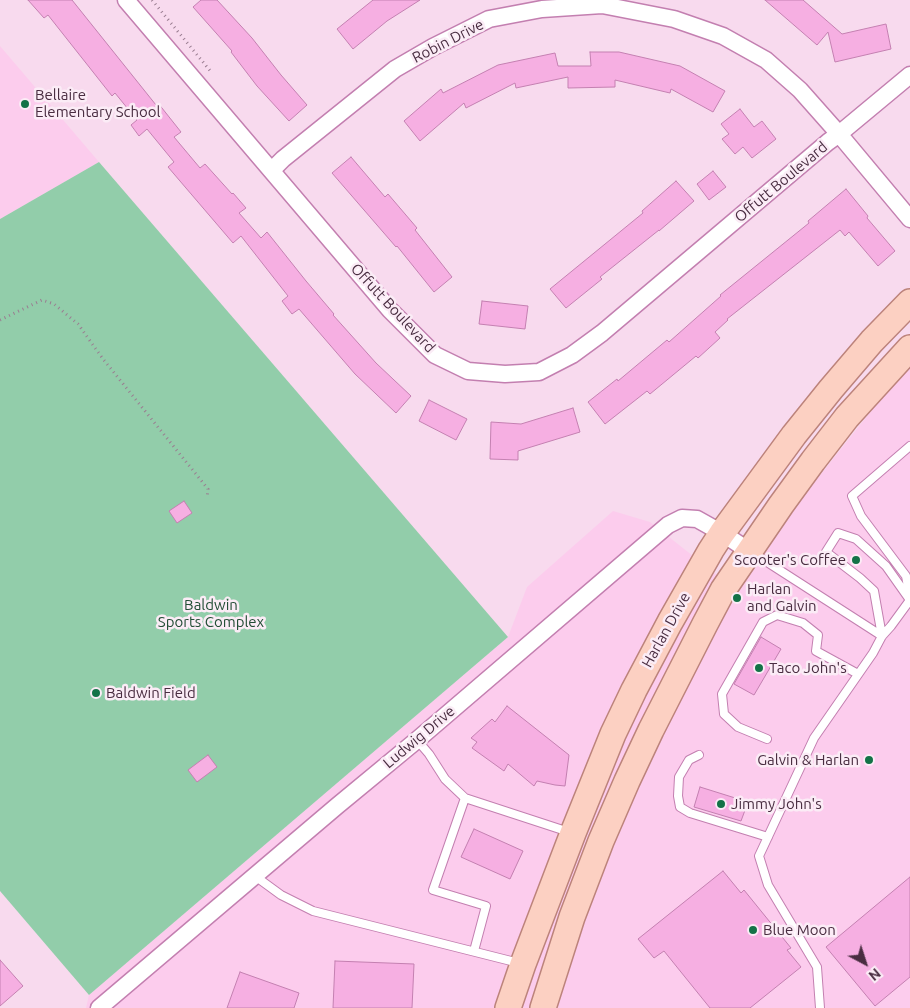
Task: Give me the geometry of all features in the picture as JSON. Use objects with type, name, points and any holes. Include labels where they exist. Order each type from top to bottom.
[{"type":"main road","name":"Harlan Drive","points":[[508,1008],[573,833],[614,734],[634,690],[670,622],[722,533],[794,435],[831,389],[910,302]]},
{"type":"main road","name":"Harlan Drive","points":[[543,1008],[572,917],[601,841],[651,730],[705,624],[734,574],[781,505],[847,417],[910,348]]},
{"type":"street","name":"Offutt Boulevard","points":[[126,0],[390,310],[435,355],[468,371],[505,374],[539,372],[572,355],[602,333],[910,75]]},
{"type":"street","name":"Robin Drive","points":[[272,170],[283,159],[395,69],[433,47],[490,19],[542,10],[602,6],[674,19],[723,36],[766,60],[800,90],[910,219]]},
{"type":"street","name":"Ludwig Drive","points":[[99,1008],[668,525],[682,518],[697,519],[750,551]]},
{"type":"lane","points":[[820,1008],[817,967],[768,885],[759,856],[814,738],[873,653],[882,636],[910,600],[906,576],[861,516],[852,496],[910,446]]},
{"type":"lane","points":[[882,636],[874,591],[826,552],[838,533],[856,539],[886,566],[910,600]]},
{"type":"lane","points":[[750,551],[882,636]]},
{"type":"lane","points":[[767,740],[738,727],[724,714],[722,694],[763,622],[778,614],[803,623],[818,635],[816,651],[858,674]]},
{"type":"lane","points":[[417,740],[429,754],[444,779],[465,798],[573,833]]},
{"type":"lane","points":[[699,755],[690,760],[679,777],[678,796],[680,806],[690,813],[768,837]]},
{"type":"lane","points":[[465,798],[433,890],[486,906],[474,951]]},
{"type":"lane","points":[[255,876],[281,895],[313,911],[523,964]]},
{"type":"path","points":[[0,320],[42,300],[54,304],[78,324],[102,359],[208,489],[207,498]]},
{"type":"shaded area","name":"Bellaire Elementary School","points":[[0,46],[99,162],[0,219]]},
{"type":"shaded area","points":[[910,362],[910,1008],[86,1008],[89,995],[508,637],[527,587],[613,511],[650,522],[736,590],[767,542]]},
{"type":"green space","name":"Baldwin Sports Complex","points":[[99,162],[508,637],[89,995],[0,891],[0,219]]},
{"type":"building","points":[[28,0],[72,0],[156,105],[158,103],[181,132],[174,137],[200,168],[205,164],[233,193],[246,208],[239,213],[261,238],[267,232],[333,315],[376,363],[411,396],[396,413],[355,374],[299,309],[292,314],[282,301],[288,296],[241,236],[233,243],[168,167],[174,162],[147,129],[139,136],[131,125],[137,120],[115,93],[112,96],[48,15],[44,18]]},
{"type":"building","points":[[201,0],[217,0],[252,38],[307,105],[289,121],[257,86],[232,51],[193,7]]},
{"type":"building","points":[[373,0],[420,0],[387,21],[353,49],[337,29]]},
{"type":"building","points":[[765,0],[803,0],[842,34],[886,24],[891,49],[835,62],[828,32],[817,45]]},
{"type":"building","points":[[590,52],[619,52],[680,66],[725,91],[713,112],[671,89],[670,93],[615,80],[615,87],[568,88],[568,77],[516,88],[515,83],[466,108],[464,103],[420,141],[404,121],[441,89],[443,93],[498,65],[555,53],[558,66],[591,66]]},
{"type":"building","points":[[740,109],[754,127],[762,121],[776,139],[752,158],[743,147],[735,154],[722,139],[729,134],[721,124]]},
{"type":"building","points":[[351,157],[385,197],[388,194],[417,228],[415,230],[452,277],[434,292],[397,246],[332,173]]},
{"type":"building","points":[[713,171],[726,187],[709,200],[697,184]]},
{"type":"building","points":[[676,181],[694,201],[600,277],[602,279],[566,308],[550,289],[643,213],[642,211]]},
{"type":"building","points":[[846,189],[868,216],[867,218],[895,251],[878,266],[849,232],[845,236],[840,230],[727,319],[715,332],[720,338],[698,358],[696,356],[650,394],[647,391],[605,424],[588,402],[617,379],[618,381],[667,340],[669,342],[720,295],[809,223],[808,221]]},
{"type":"building","points":[[482,301],[528,306],[525,329],[479,324]]},
{"type":"building","points":[[429,400],[467,419],[456,440],[419,421]]},
{"type":"building","points":[[573,408],[580,432],[518,451],[518,460],[490,459],[491,422],[521,424]]},
{"type":"building","points":[[184,501],[192,513],[177,523],[169,511]]},
{"type":"building","points":[[761,637],[781,649],[754,695],[734,684]]},
{"type":"building","points":[[507,706],[569,755],[565,786],[537,781],[534,786],[508,764],[504,771],[472,748],[477,742],[471,738],[492,719],[495,722]]},
{"type":"building","points":[[208,755],[217,767],[197,782],[188,770]]},
{"type":"building","name":"Jimmy John's","points":[[700,787],[748,802],[741,821],[694,807]]},
{"type":"building","points":[[474,829],[523,851],[510,879],[461,857]]},
{"type":"building","points":[[723,871],[741,893],[744,890],[791,948],[787,950],[801,967],[750,1008],[710,1008],[664,951],[654,958],[638,939]]},
{"type":"building","points":[[910,877],[910,977],[875,1006],[826,947]]},
{"type":"building","points":[[0,960],[23,986],[0,1006]]},
{"type":"building","points":[[335,961],[414,964],[412,1008],[333,1008]]},
{"type":"building","points":[[240,972],[299,993],[294,1008],[227,1008]]},
{"type":"place","name":"Bellaire Elementary School","points":[[25,104]]},
{"type":"place","name":"Scooter's Coffee","points":[[856,560]]},
{"type":"place","name":"Harlan and Galvin","points":[[737,598]]},
{"type":"place","name":"Taco John's","points":[[759,668]]},
{"type":"place","name":"Baldwin Field","points":[[96,693]]},
{"type":"place","name":"Galvin & Harlan","points":[[869,760]]},
{"type":"place","name":"Jimmy John's","points":[[721,804]]},
{"type":"place","name":"Blue Moon","points":[[753,930]]}]
